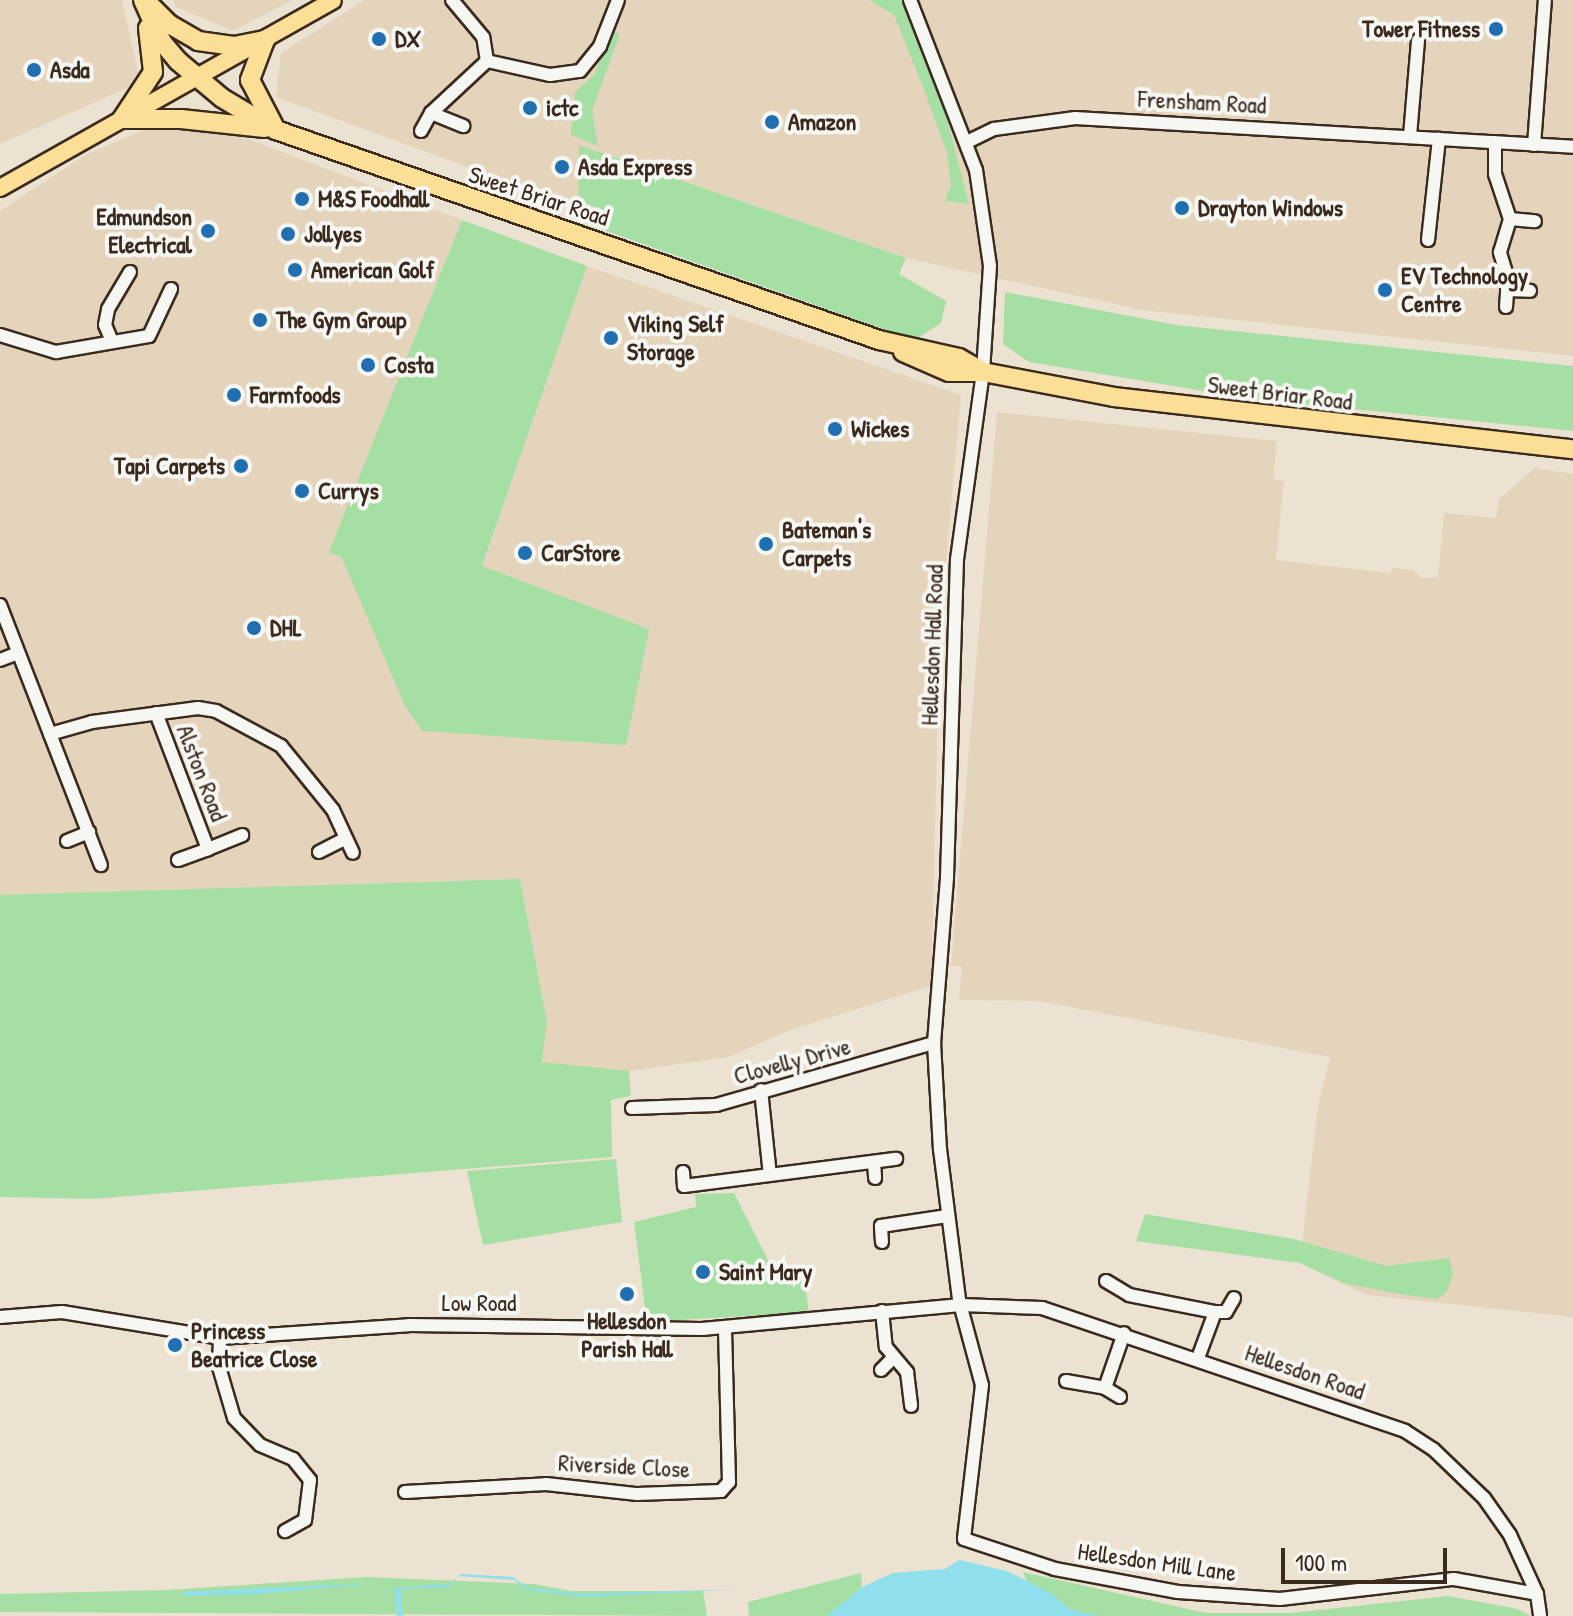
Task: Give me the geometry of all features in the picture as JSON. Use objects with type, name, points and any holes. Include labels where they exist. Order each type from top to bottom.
[{"type":"highway","points":[[144,0],[169,24],[198,41],[234,46],[265,40]]},
{"type":"highway","points":[[122,119],[153,72],[144,0]]},
{"type":"highway","name":"Sweet Briar Road","points":[[144,0],[162,42],[195,77],[276,130],[879,340],[949,372],[983,372],[1114,397],[1290,420],[1573,449]]},
{"type":"highway","points":[[265,40],[250,80],[276,130]]},
{"type":"highway","points":[[122,119],[181,119],[276,130]]},
{"type":"main road","points":[[0,188],[333,0]]},
{"type":"street","points":[[452,0],[483,37],[487,61]]},
{"type":"street","points":[[487,61],[550,75],[580,71],[600,46],[618,0]]},
{"type":"street","name":"Hellesdon Hall Road","points":[[910,0],[967,142],[982,192],[988,241],[983,372],[957,559],[947,878],[934,1043],[947,1216],[961,1305]]},
{"type":"street","points":[[1534,145],[1545,0]]},
{"type":"street","points":[[1410,136],[1418,40]]},
{"type":"street","points":[[421,131],[431,113],[487,61]]},
{"type":"street","points":[[431,113],[463,126]]},
{"type":"street","name":"Frensham Road","points":[[967,142],[994,129],[1063,118],[1573,147]]},
{"type":"street","points":[[1428,240],[1428,185],[1439,139]]},
{"type":"street","points":[[1495,142],[1495,174],[1510,219],[1500,252],[1507,290],[1506,307]]},
{"type":"street","points":[[1510,219],[1535,221]]},
{"type":"street","points":[[111,339],[105,325],[108,309],[130,272]]},
{"type":"street","points":[[0,335],[56,352],[111,339],[149,336],[171,289]]},
{"type":"street","points":[[1507,290],[1530,291]]},
{"type":"street","points":[[0,605],[101,865]]},
{"type":"street","points":[[0,660],[18,653]]},
{"type":"street","name":"Alston Road","points":[[50,734],[156,713],[198,708],[216,711],[271,736],[333,810],[353,853]]},
{"type":"street","name":"Alston Road","points":[[156,713],[208,849]]},
{"type":"street","points":[[67,841],[89,832]]},
{"type":"street","name":"Alston Road","points":[[178,860],[242,835]]},
{"type":"street","points":[[319,852],[346,838]]},
{"type":"street","name":"Clovelly Drive","points":[[632,1108],[716,1105],[934,1043]]},
{"type":"street","points":[[761,1090],[770,1175]]},
{"type":"street","points":[[658,1093],[658,1108]]},
{"type":"street","points":[[683,1172],[684,1193],[770,1175],[896,1159]]},
{"type":"street","points":[[874,1162],[875,1178]]},
{"type":"street","points":[[882,1242],[881,1226],[947,1216]]},
{"type":"street","points":[[1106,1281],[1116,1295],[1226,1315]]},
{"type":"street","points":[[1198,1358],[1234,1298]]},
{"type":"street","name":"Low Road","points":[[0,1317],[62,1312],[220,1338],[409,1325],[725,1328],[961,1305]]},
{"type":"street","name":"Hellesdon Road","points":[[961,1305],[1042,1308],[1198,1358],[1405,1431],[1433,1449],[1502,1523],[1537,1594],[1540,1616]]},
{"type":"street","name":"Hellesdon Mill Lane","points":[[961,1305],[982,1385],[964,1539],[969,1542],[1133,1586],[1223,1596],[1310,1597],[1454,1579],[1537,1594]]},
{"type":"street","points":[[882,1311],[886,1347],[907,1372],[911,1406]]},
{"type":"street","name":"Riverside Close","points":[[405,1492],[546,1484],[637,1494],[721,1491],[729,1482],[725,1328]]},
{"type":"street","points":[[1105,1388],[1124,1333]]},
{"type":"street","points":[[220,1338],[219,1367],[234,1418],[260,1445],[293,1459],[310,1480],[305,1520],[285,1531]]},
{"type":"street","points":[[881,1370],[894,1357]]},
{"type":"street","points":[[1066,1381],[1105,1388],[1120,1397]]},
{"type":"shaded area","points":[[0,0],[122,0],[138,72],[127,88],[0,144]]},
{"type":"shaded area","points":[[173,0],[293,0],[233,31],[176,7]]},
{"type":"shaded area","points":[[365,0],[1573,0],[1573,356],[1142,310],[906,258],[580,145],[580,208],[276,97],[281,53]]},
{"type":"shaded area","points":[[172,125],[227,131],[462,220],[330,552],[342,557],[405,706],[422,731],[649,629],[482,567],[587,266],[961,395],[940,629],[931,986],[793,1029],[728,1057],[629,1071],[542,1063],[547,1022],[520,879],[0,895],[0,211],[85,155],[145,129]]},
{"type":"shaded area","points":[[997,412],[1277,441],[1273,479],[1284,481],[1276,560],[1391,573],[1392,568],[1414,570],[1421,578],[1438,577],[1444,513],[1496,518],[1499,499],[1535,468],[1573,474],[1573,1317],[1367,1295],[1300,1263],[1318,1105],[1330,1057],[1039,1001],[959,1000],[962,967],[951,966]]},
{"type":"green space","points":[[870,0],[901,0],[943,104],[969,204],[945,201],[951,185],[947,153],[925,92],[894,15]]},
{"type":"green space","points":[[612,31],[620,34],[592,111],[598,146],[571,135],[575,92],[594,75]]},
{"type":"green space","points":[[579,145],[906,258],[899,274],[946,301],[941,323],[915,340],[578,221]]},
{"type":"green space","points":[[462,220],[587,266],[482,566],[649,629],[626,745],[422,731],[405,706],[342,558],[329,552]]},
{"type":"green space","points":[[1005,292],[1176,325],[1573,366],[1573,431],[1252,399],[1029,362],[1003,344]]},
{"type":"green space","points":[[520,879],[547,1022],[542,1062],[629,1071],[631,1096],[611,1100],[612,1157],[92,1199],[0,1197],[0,895]]},
{"type":"green space","points":[[616,1159],[622,1222],[483,1245],[467,1171]]},
{"type":"green space","points":[[734,1193],[775,1274],[803,1269],[809,1312],[647,1322],[634,1222],[696,1207],[695,1194]]},
{"type":"green space","points":[[1145,1214],[1294,1239],[1386,1266],[1449,1258],[1453,1273],[1447,1292],[1437,1299],[1405,1295],[1343,1283],[1300,1263],[1136,1241]]},
{"type":"green space","points":[[1023,1572],[1206,1613],[1291,1613],[1448,1596],[1518,1609],[1530,1616],[1099,1616],[1069,1609],[1049,1592],[1028,1585]]},
{"type":"green space","points":[[861,1573],[862,1587],[827,1616],[749,1616],[748,1602]]},
{"type":"green space","points":[[367,1577],[534,1584],[571,1591],[703,1591],[707,1616],[0,1612],[0,1594],[166,1590]]},
{"type":"water","points":[[959,1560],[1007,1571],[1049,1592],[1069,1609],[1099,1616],[827,1616],[862,1587],[893,1573],[945,1569]]},
{"type":"water","points":[[461,1574],[513,1577],[527,1588],[583,1594],[740,1589],[585,1597],[526,1590],[514,1580],[459,1576],[447,1587],[401,1589],[403,1616],[397,1616],[395,1589],[381,1589],[448,1584]]},
{"type":"water","points":[[375,1583],[256,1594],[183,1596],[183,1592]]},
{"type":"place","name":"Tower Fitness","points":[[1496,29]]},
{"type":"place","name":"DX","points":[[379,39]]},
{"type":"place","name":"Asda","points":[[34,70]]},
{"type":"place","name":"ictc","points":[[530,108]]},
{"type":"place","name":"Amazon","points":[[772,122]]},
{"type":"place","name":"Asda Express","points":[[562,167]]},
{"type":"place","name":"M&S Foodhall","points":[[302,199]]},
{"type":"place","name":"Drayton Windows","points":[[1182,208]]},
{"type":"place","name":"Edmundson Electrical","points":[[208,231]]},
{"type":"place","name":"Jollyes","points":[[288,234]]},
{"type":"place","name":"American Golf","points":[[295,270]]},
{"type":"place","name":"EV Technology Centre","points":[[1385,290]]},
{"type":"place","name":"The Gym Group","points":[[260,320]]},
{"type":"place","name":"Viking Self Storage","points":[[611,338]]},
{"type":"place","name":"Costa","points":[[368,365]]},
{"type":"place","name":"Farmfoods","points":[[234,395]]},
{"type":"place","name":"Wickes","points":[[835,429]]},
{"type":"place","name":"Tapi Carpets","points":[[241,466]]},
{"type":"place","name":"Currys","points":[[302,491]]},
{"type":"place","name":"Bateman's Carpets","points":[[766,544]]},
{"type":"place","name":"CarStore","points":[[525,553]]},
{"type":"place","name":"DHL","points":[[254,628]]},
{"type":"place","name":"Saint Mary","points":[[703,1272]]},
{"type":"place","name":"Hellesdon Parish Hall","points":[[627,1294]]},
{"type":"place","name":"Princess Beatrice Close","points":[[175,1345]]}]
